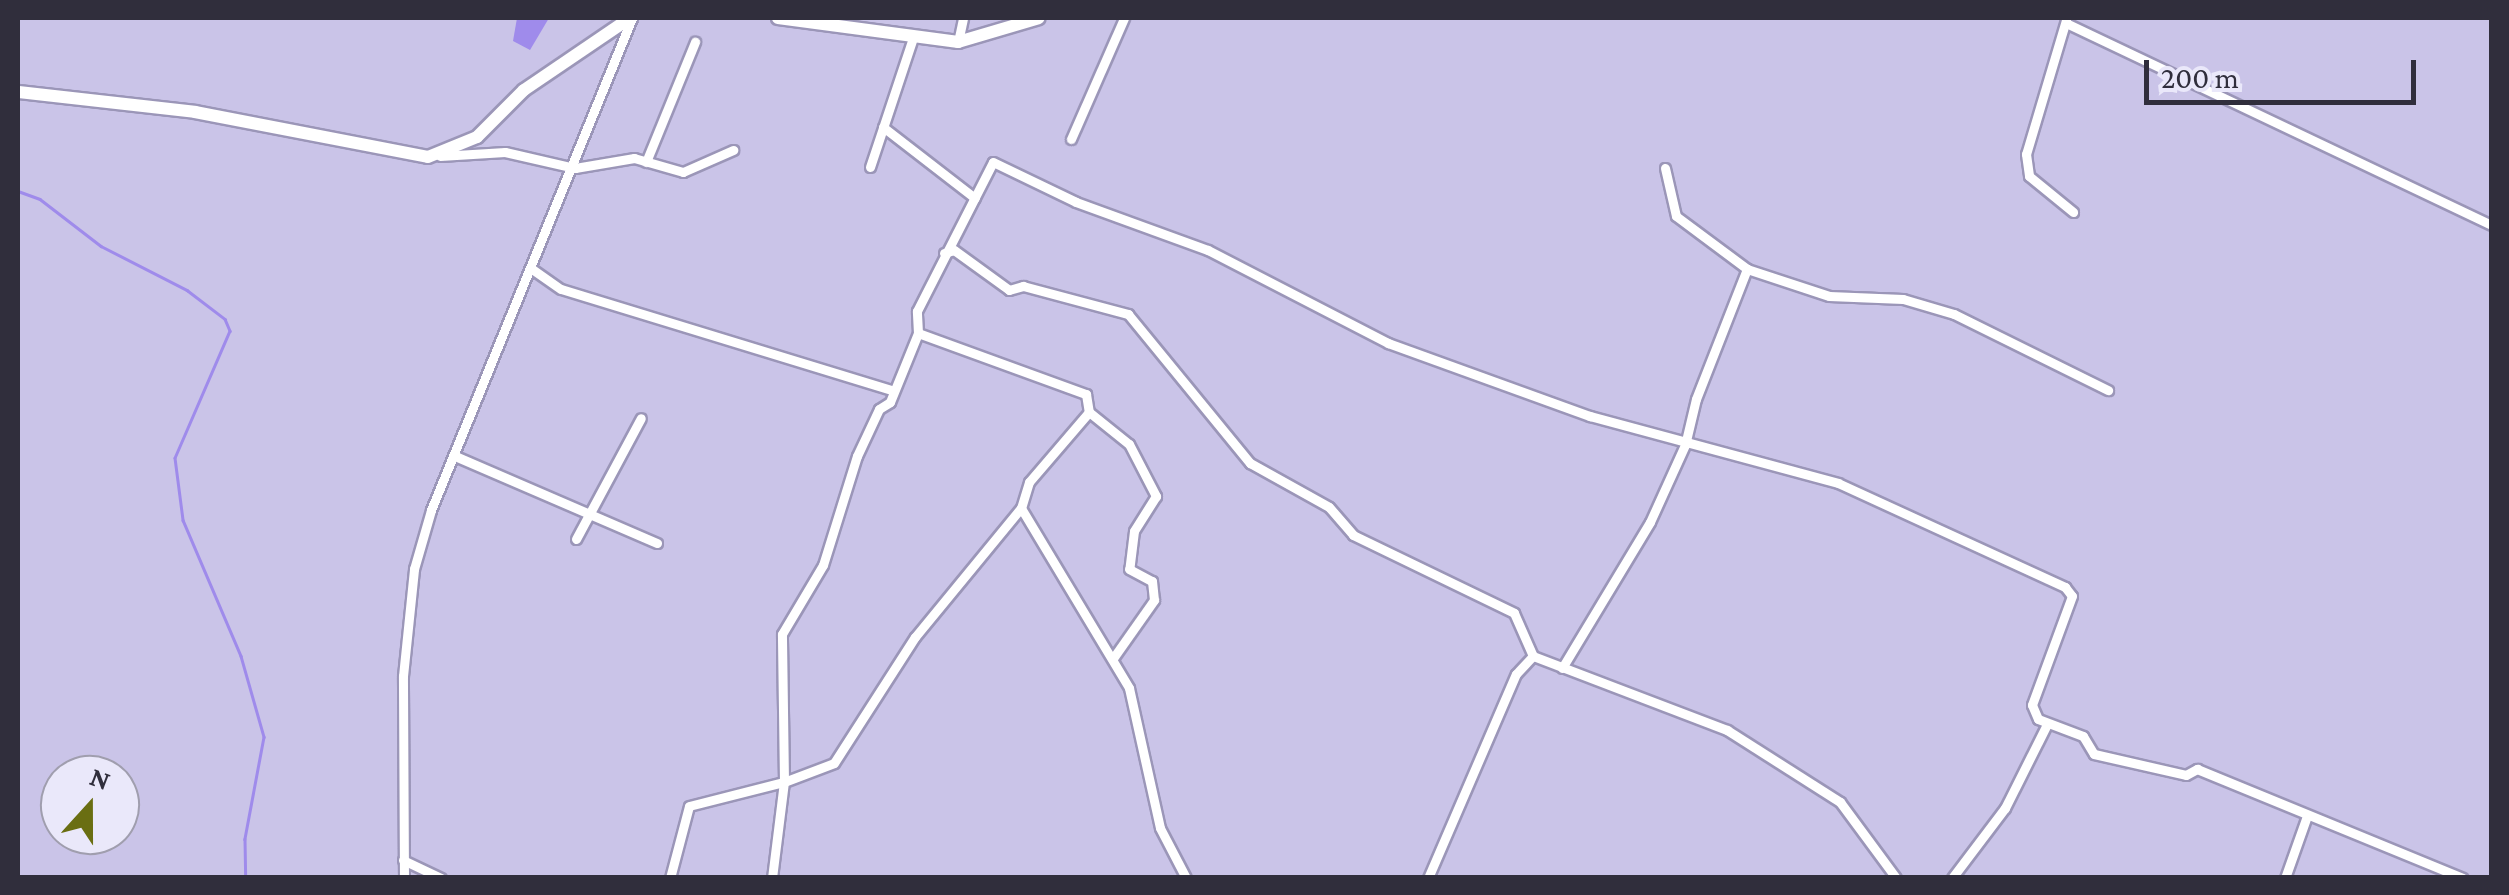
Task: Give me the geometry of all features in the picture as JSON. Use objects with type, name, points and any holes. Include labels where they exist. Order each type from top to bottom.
[{"type":"main road","points":[[18,92],[195,112],[428,157],[477,136],[524,90],[631,18]]},
{"type":"main road","points":[[780,18],[958,42],[1039,18]]},
{"type":"street","points":[[404,878],[403,676],[414,569],[455,456],[576,168],[631,18]]},
{"type":"street","points":[[958,42],[964,18]]},
{"type":"street","points":[[1071,139],[1124,18]]},
{"type":"street","points":[[2073,212],[2028,176],[2026,154],[2066,20],[2492,225]]},
{"type":"street","points":[[870,167],[913,38]]},
{"type":"street","points":[[646,162],[695,42]]},
{"type":"street","points":[[883,127],[976,198]]},
{"type":"street","points":[[428,157],[505,152],[576,168],[646,162],[683,172],[732,150]]},
{"type":"street","points":[[772,878],[784,782],[782,634],[824,565],[857,456],[894,391],[918,333],[917,311],[993,162],[1076,202],[1208,250],[1388,343],[1685,445],[1838,484],[2065,586],[2072,596],[2032,705],[2047,724],[2083,736],[2094,754],[2186,776],[2196,769],[2463,878]]},
{"type":"street","points":[[1665,168],[1676,216],[1747,269],[1829,296],[1903,299],[1954,314],[2108,390]]},
{"type":"street","points":[[944,254],[954,250],[1008,290],[1023,286],[1128,314],[1250,463],[1329,507],[1353,536],[1514,614],[1532,656],[1727,730],[1840,802],[1896,878]]},
{"type":"street","points":[[1562,668],[1650,522],[1685,445],[1696,399],[1747,269]]},
{"type":"street","points":[[532,270],[561,289],[894,391]]},
{"type":"street","points":[[918,333],[1086,394],[1089,412],[1129,444],[1156,496],[1134,531],[1129,569],[1152,581],[1154,600],[1114,657]]},
{"type":"street","points":[[670,878],[689,806],[784,782],[834,762],[916,637],[1021,508],[1029,482],[1089,412]]},
{"type":"street","points":[[576,539],[640,418]]},
{"type":"street","points":[[455,456],[657,542]]},
{"type":"street","points":[[1021,508],[1114,657],[1129,688],[1160,828],[1186,878]]},
{"type":"street","points":[[1428,878],[1510,688],[1532,656]]},
{"type":"street","points":[[1952,878],[2005,808],[2047,724]]},
{"type":"street","points":[[2285,878],[2307,816]]},
{"type":"street","points":[[403,860],[441,878]]},
{"type":"shaded area","points":[[517,18],[549,18],[530,50],[513,41]]},
{"type":"waterway","points":[[18,191],[40,199],[101,246],[187,290],[225,319],[230,331],[175,458],[183,520],[241,656],[264,737],[245,839],[246,878]]}]
